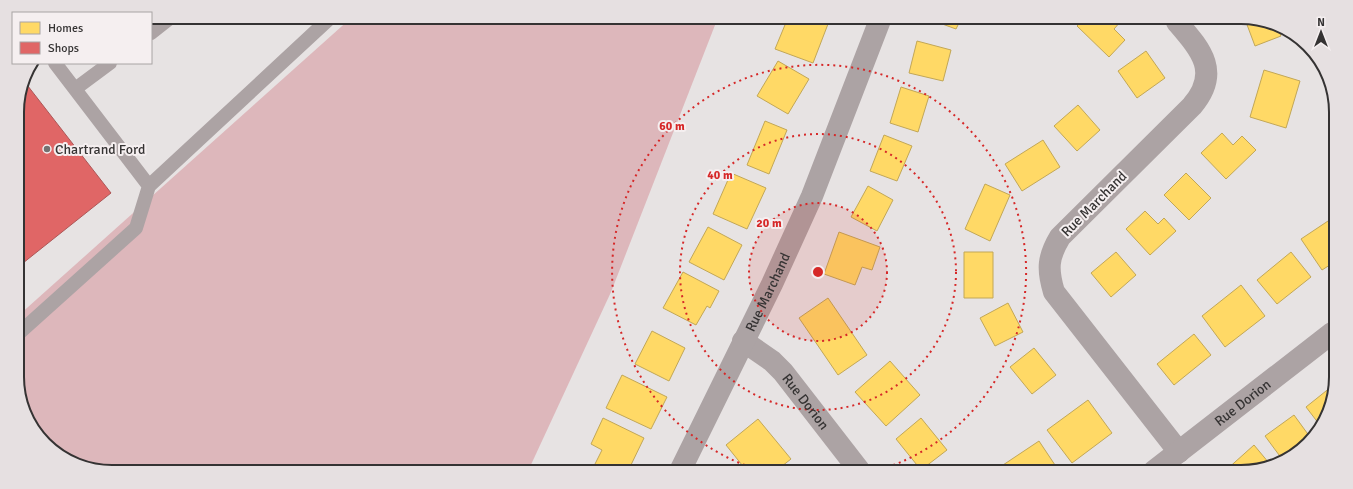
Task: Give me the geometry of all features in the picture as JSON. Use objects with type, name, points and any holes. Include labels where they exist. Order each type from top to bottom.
[{"type":"street","name":"Rue Marchand","points":[[683,465],[772,284],[812,196],[878,24]]},
{"type":"street","name":"Rue Marchand","points":[[1179,24],[1194,42],[1204,61],[1206,73],[1205,85],[1200,96],[1192,106],[1060,237],[1053,248],[1049,271],[1054,292],[1179,452]]},
{"type":"street","name":"Rue Dorion","points":[[1162,465],[1329,335]]},
{"type":"street","name":"Rue Dorion","points":[[743,341],[772,361],[783,372],[855,465]]},
{"type":"lane","points":[[152,31],[162,24]]},
{"type":"lane","points":[[24,329],[136,228],[149,186],[324,24]]},
{"type":"lane","points":[[56,64],[149,186]]},
{"type":"lane","points":[[75,89],[109,64]]},
{"type":"shaded area","points":[[344,24],[715,24],[611,292],[531,465],[106,465],[84,460],[73,456],[54,443],[39,426],[33,416],[24,383],[24,311]]},
{"type":"building: Homes","points":[[785,24],[828,24],[813,63],[775,49]]},
{"type":"building: Homes","points":[[942,24],[958,24],[956,29]]},
{"type":"building: Homes","points":[[1079,24],[1118,24],[1114,29],[1125,40],[1109,57],[1077,26]]},
{"type":"building: Homes","points":[[1247,25],[1258,26],[1280,33],[1281,36],[1255,46]]},
{"type":"building: Homes","points":[[917,41],[951,50],[943,81],[909,73]]},
{"type":"building: Homes","points":[[1146,51],[1165,78],[1137,98],[1118,71]]},
{"type":"building: Homes","points":[[778,61],[809,79],[788,114],[757,96]]},
{"type":"building: Homes","points":[[1264,70],[1300,81],[1286,128],[1250,117]]},
{"type":"building: Homes","points":[[901,87],[929,96],[918,132],[890,123]]},
{"type":"building: Homes","points":[[1078,105],[1100,130],[1077,151],[1054,126]]},
{"type":"building: Homes","points":[[765,121],[787,130],[769,174],[747,165]]},
{"type":"building: Homes","points":[[1222,133],[1233,145],[1242,136],[1256,150],[1226,179],[1201,153]]},
{"type":"building: Homes","points":[[884,135],[912,146],[897,181],[870,171]]},
{"type":"building: Homes","points":[[1043,140],[1060,167],[1022,191],[1005,164]]},
{"type":"building: Homes","points":[[731,173],[766,188],[747,229],[713,214]]},
{"type":"building: Homes","points":[[1186,173],[1211,198],[1189,220],[1164,195]]},
{"type":"building: Homes","points":[[985,184],[1010,195],[990,241],[965,229]]},
{"type":"building: Homes","points":[[868,186],[893,200],[877,231],[851,217]]},
{"type":"building: Homes","points":[[1145,211],[1158,224],[1164,218],[1176,231],[1150,255],[1126,229]]},
{"type":"building: Homes","points":[[1329,220],[1329,266],[1322,270],[1301,239]]},
{"type":"building: Homes","points":[[708,227],[742,245],[724,280],[689,262]]},
{"type":"building: Homes","points":[[839,232],[880,247],[872,270],[862,267],[855,285],[824,274]]},
{"type":"building: Homes","points":[[964,252],[993,252],[993,298],[964,298]]},
{"type":"building: Homes","points":[[1116,252],[1136,275],[1111,297],[1091,273]]},
{"type":"building: Homes","points":[[1291,252],[1311,277],[1277,304],[1257,280]]},
{"type":"building: Homes","points":[[683,272],[719,291],[710,308],[707,306],[696,325],[663,308]]},
{"type":"building: Homes","points":[[1241,285],[1265,316],[1225,347],[1202,316]]},
{"type":"building: Homes","points":[[828,298],[867,355],[838,375],[799,318]]},
{"type":"building: Homes","points":[[1008,303],[1023,332],[995,346],[980,318]]},
{"type":"building: Homes","points":[[652,331],[685,348],[669,381],[635,364]]},
{"type":"building: Homes","points":[[1194,334],[1211,355],[1174,385],[1157,364]]},
{"type":"building: Homes","points":[[1034,348],[1056,375],[1032,394],[1010,367]]},
{"type":"building: Homes","points":[[890,361],[920,395],[886,426],[855,392]]},
{"type":"building: Homes","points":[[622,375],[667,397],[651,429],[606,408]]},
{"type":"building: Homes","points":[[1328,390],[1326,400],[1317,421],[1306,407]]},
{"type":"building: Homes","points":[[1088,400],[1112,433],[1072,463],[1047,430]]},
{"type":"building: Homes","points":[[1294,415],[1308,434],[1294,447],[1280,456],[1265,436]]},
{"type":"building: Homes","points":[[603,418],[644,438],[631,465],[594,465],[602,450],[591,444]]},
{"type":"building: Homes","points":[[921,418],[947,450],[928,465],[917,465],[896,439]]},
{"type":"building: Homes","points":[[758,419],[791,459],[783,465],[742,465],[726,445]]},
{"type":"building: Homes","points":[[1039,441],[1055,465],[1003,465]]},
{"type":"building: Homes","points":[[1254,445],[1267,461],[1247,465],[1232,465]]},
{"type":"building: Shops","name":"Chartrand Ford","points":[[28,87],[111,193],[24,262],[24,106]]},
{"type":"place","name":"Chartrand Ford","points":[[47,149]]}]
